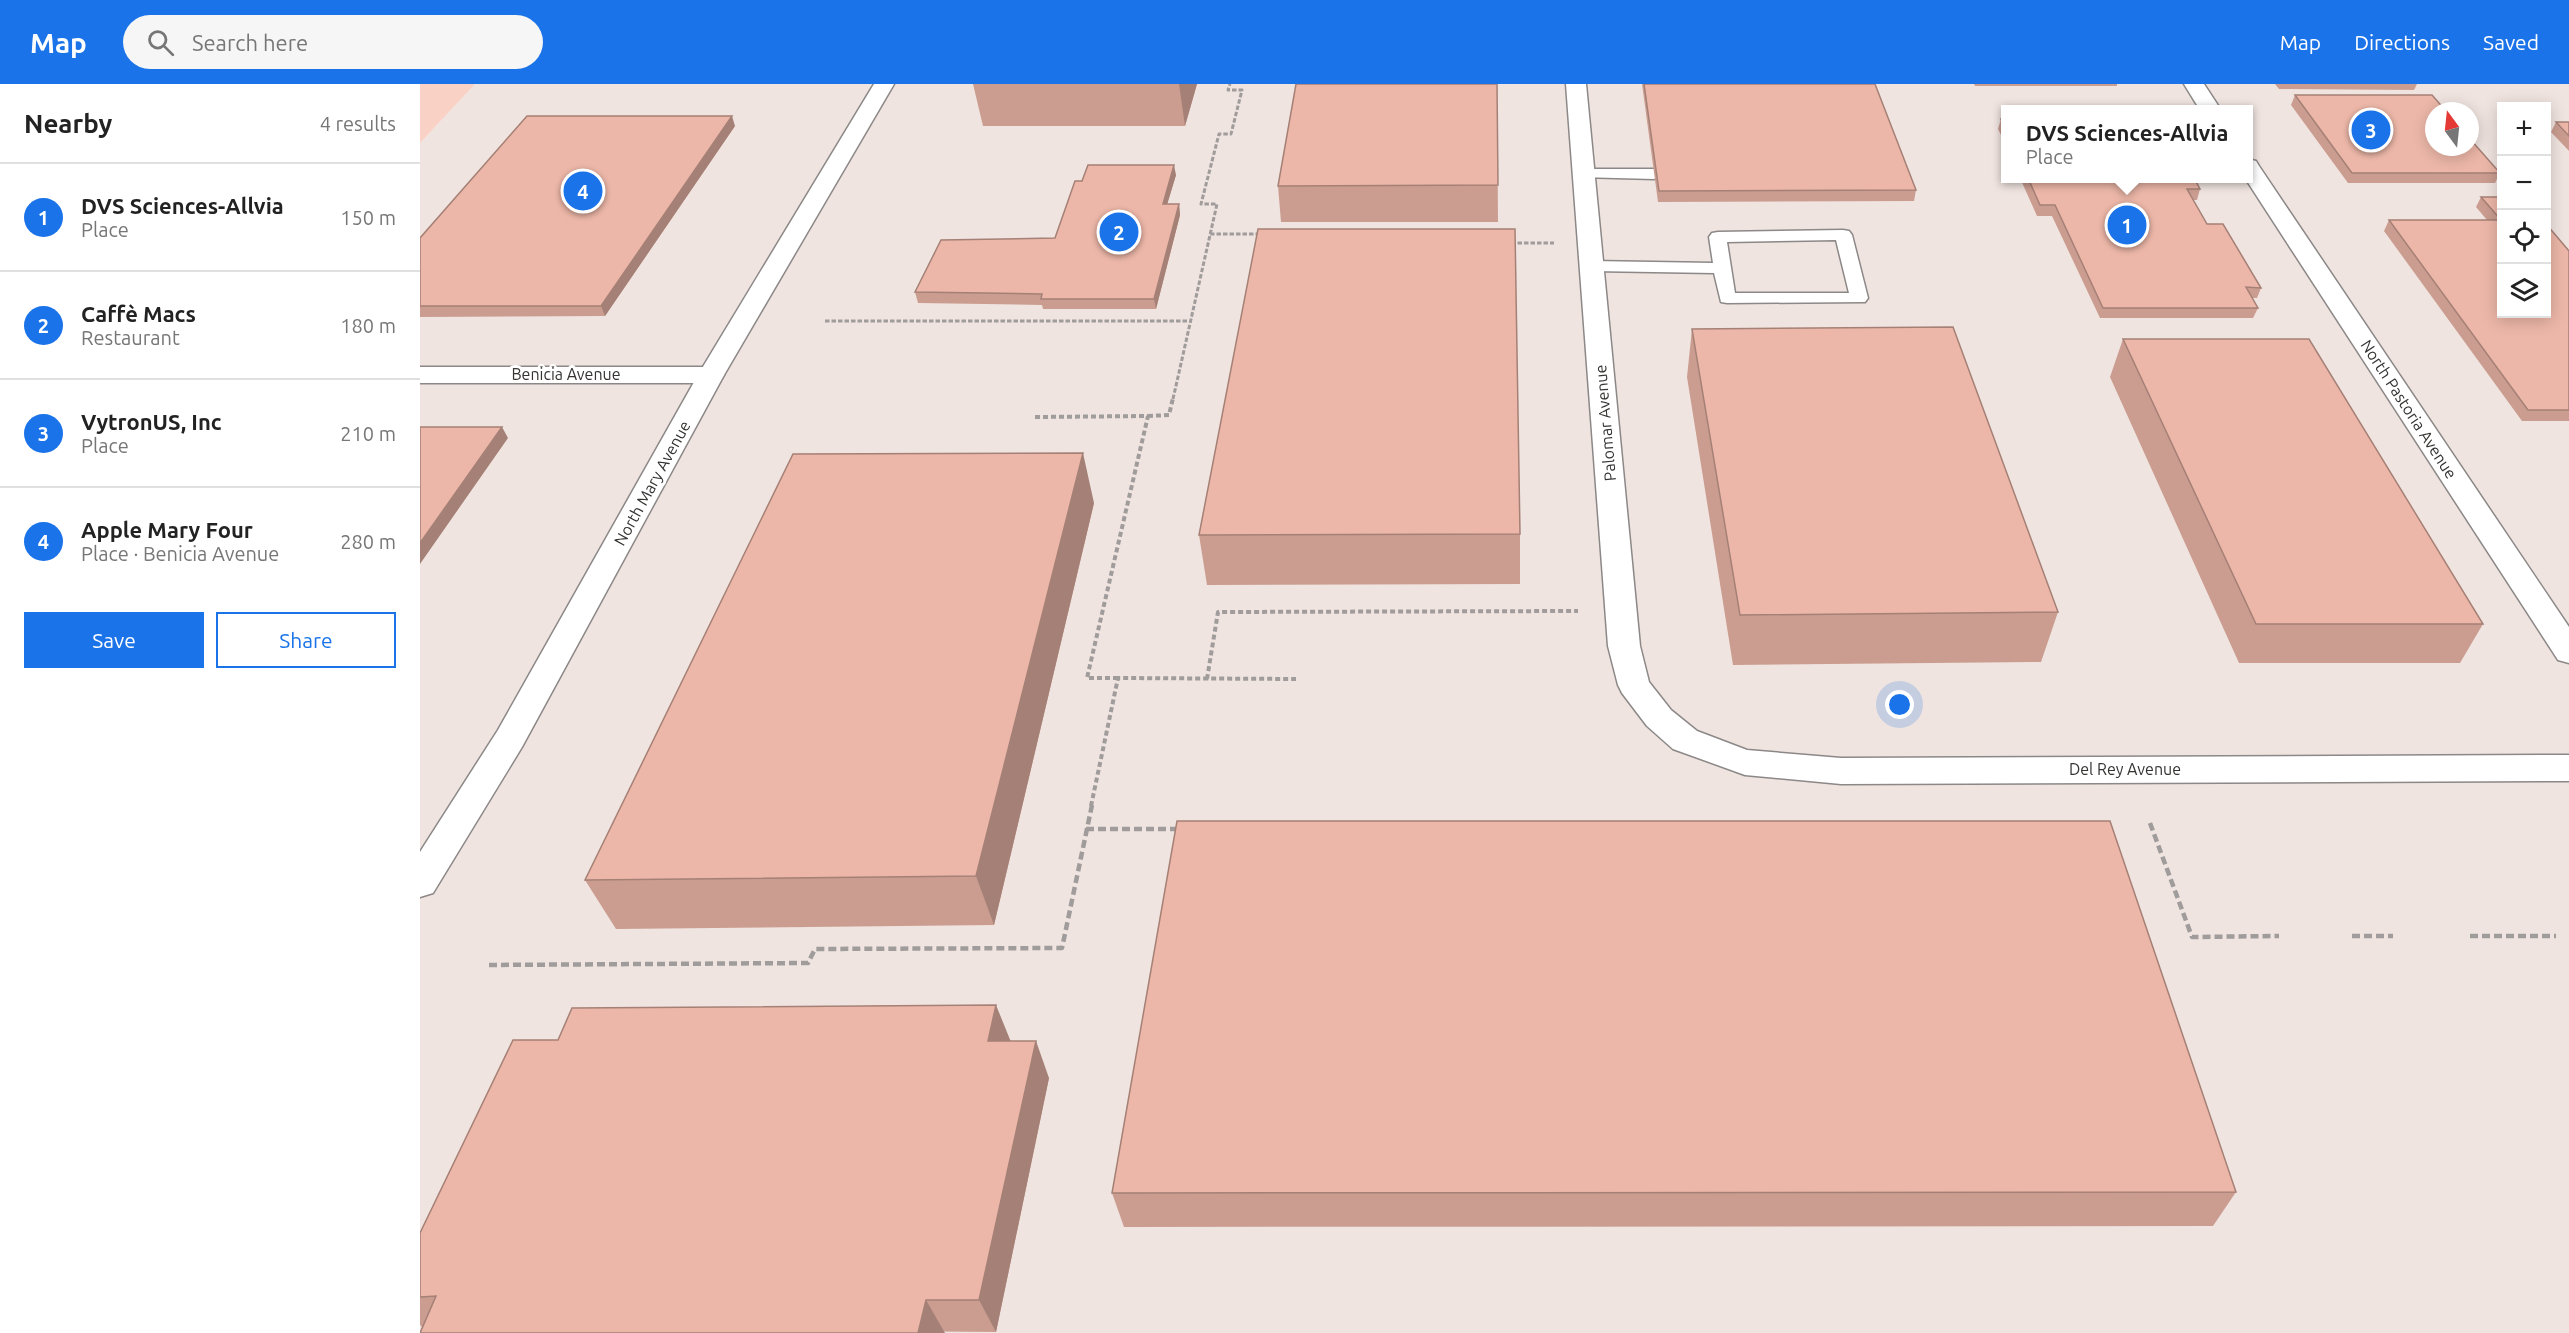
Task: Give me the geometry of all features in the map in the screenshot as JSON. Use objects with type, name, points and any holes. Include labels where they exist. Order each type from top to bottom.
[{"type":"street","name":"North Mary Avenue","points":[[420,883],[510,738],[711,375],[884,84]]},
{"type":"street","name":"Palomar Avenue","points":[[1576,84],[1624,646],[1634,685],[1659,718],[1685,740]]},
{"type":"street","points":[[2194,84],[2208,105]]},
{"type":"street","name":"North Pastoria Avenue","points":[[2253,174],[2569,652]]},
{"type":"street","name":"Benicia Avenue","points":[[420,375],[599,373],[711,375]]},
{"type":"street","name":"Del Rey Avenue","points":[[1685,740],[1745,762],[1841,771],[2569,768]]},
{"type":"lane","points":[[1584,174],[1654,174]]},
{"type":"lane","points":[[1843,235],[1859,298],[1727,298],[1723,268],[1718,237],[1843,235]]},
{"type":"lane","points":[[1592,266],[1723,268]]},
{"type":"path","points":[[1035,417],[1169,416],[1217,204],[1201,204],[1219,134],[1231,134],[1242,90],[1228,90],[1230,84]]},
{"type":"path","points":[[1210,234],[1269,234]]},
{"type":"path","points":[[1503,243],[1562,243]]},
{"type":"path","points":[[825,321],[1189,321]]},
{"type":"path","points":[[1148,416],[1087,678],[1296,679]]},
{"type":"path","points":[[1207,679],[1218,612],[1578,611]]},
{"type":"path","points":[[489,965],[808,963],[814,949],[1062,948],[1118,678]]},
{"type":"path","points":[[2150,823],[2192,937],[2279,936]]},
{"type":"path","points":[[1086,829],[1190,829]]},
{"type":"path","points":[[2352,936],[2393,936]]},
{"type":"path","points":[[2470,936],[2556,936]]},
{"type":"shaded area","points":[[420,84],[475,84],[420,143]]},
{"type":"shaded area","points":[[475,84],[2569,84],[2569,1333],[420,1333],[420,143]]},
{"type":"building","points":[[1296,84],[1497,84],[1498,185],[1278,186]]},
{"type":"building","points":[[1644,84],[1875,84],[1916,190],[1659,191]]},
{"type":"building","points":[[2295,95],[2432,95],[2438,102],[2425,102],[2425,156],[2479,156],[2479,149],[2497,170],[2497,173],[2352,173]]},
{"type":"building","points":[[527,116],[732,116],[601,306],[420,306],[420,238]]},
{"type":"building","points":[[2556,122],[2569,122],[2569,136]]},
{"type":"building","points":[[1088,165],[1174,165],[1163,204],[1179,204],[1154,299],[1041,299],[1042,294],[915,292],[941,240],[1055,238],[1075,181],[1082,181]]},
{"type":"building","points":[[2030,183],[2197,183],[2200,189],[2187,189],[2207,224],[2223,224],[2261,288],[2246,287],[2258,308],[2103,308],[2055,205],[2040,205]]},
{"type":"building","points":[[2481,197],[2497,197],[2497,215]]},
{"type":"building","points":[[2389,220],[2497,220],[2497,318],[2551,318],[2551,230],[2569,251],[2569,410],[2528,410]]},
{"type":"building","points":[[1258,229],[1515,229],[1520,534],[1199,535]]},
{"type":"building","points":[[1953,327],[2058,612],[1740,615],[1692,329]]},
{"type":"building","points":[[2123,339],[2309,339],[2483,624],[2256,624]]},
{"type":"building","points":[[420,427],[502,427],[420,543]]},
{"type":"building","points":[[1083,453],[976,876],[585,880],[793,454]]},
{"type":"building","points":[[1177,821],[2110,821],[2236,1192],[1112,1193]]},
{"type":"building","points":[[996,1005],[988,1041],[1036,1041],[979,1300],[926,1300],[918,1333],[420,1333],[436,1296],[420,1297],[420,1233],[513,1040],[558,1040],[572,1008]]},
{"type":"place","name":"VytronUS, Inc","points":[[2371,130]]},
{"type":"place","name":"Apple Mary Four","points":[[583,191]]},
{"type":"place","name":"DVS Sciences-Allvia","points":[[2127,225]]},
{"type":"place","name":"Caffè Macs","points":[[1119,232]]}]
